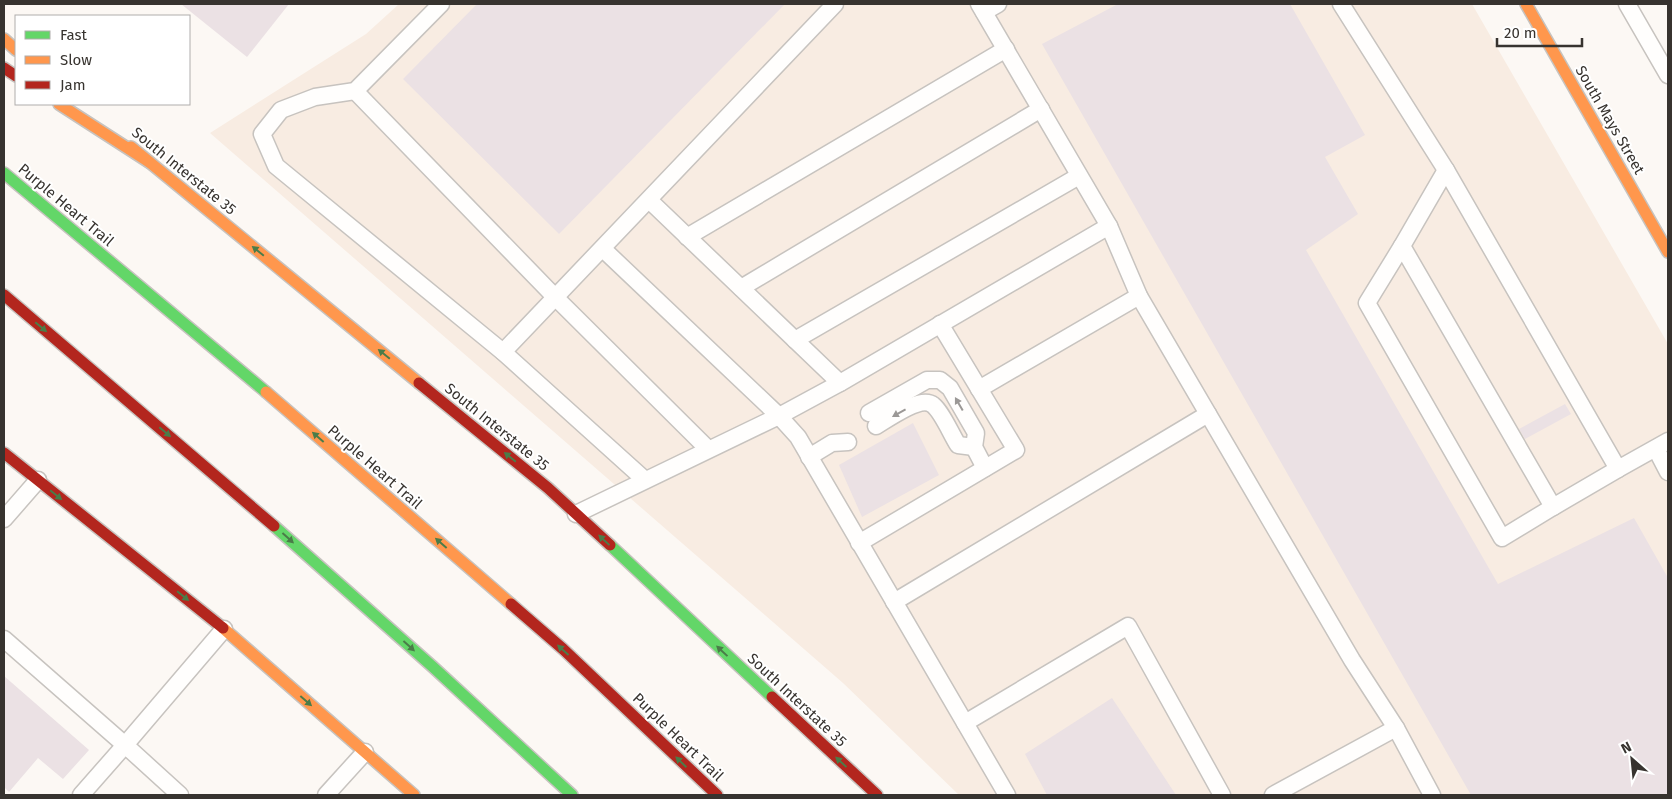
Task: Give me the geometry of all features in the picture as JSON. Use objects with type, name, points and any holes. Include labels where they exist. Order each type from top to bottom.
[{"type":"main road","name":"South Mays Street","points":[[1526,4],[1668,252]]},
{"type":"main road","points":[[4,39],[15,49]]},
{"type":"main road","points":[[4,68],[15,75]]},
{"type":"main road","points":[[61,105],[149,162]]},
{"type":"main road","name":"South Interstate 35","points":[[81,105],[548,488],[877,795]]},
{"type":"main road","name":"Purple Heart Trail","points":[[4,173],[266,393],[563,649],[717,795]]},
{"type":"main road","points":[[4,295],[231,488],[572,795]]},
{"type":"main road","points":[[4,453],[224,629],[414,795]]},
{"type":"lane","points":[[441,4],[355,91],[315,98],[281,110],[262,134],[276,166],[503,352],[645,480]]},
{"type":"lane","points":[[503,352],[835,4]]},
{"type":"lane","points":[[998,4],[981,8],[1108,226],[1139,296],[1352,660],[1396,728],[1432,795]]},
{"type":"lane","points":[[1341,4],[1446,170],[1618,469]]},
{"type":"lane","points":[[1627,4],[1668,75]]},
{"type":"lane","points":[[687,237],[1006,49]]},
{"type":"lane","points":[[355,91],[556,298],[708,450]]},
{"type":"lane","points":[[741,288],[1041,109]]},
{"type":"lane","points":[[1446,170],[1367,303],[1502,538],[1662,445],[1668,472]]},
{"type":"lane","points":[[795,340],[1079,176]]},
{"type":"lane","points":[[649,200],[840,383]]},
{"type":"lane","points":[[576,514],[779,416],[840,383],[1108,226]]},
{"type":"lane","points":[[1402,246],[1554,507]]},
{"type":"lane","points":[[603,249],[779,416],[798,437],[1007,795]]},
{"type":"lane","points":[[979,389],[1139,296]]},
{"type":"lane","points":[[859,543],[1016,450],[940,324]]},
{"type":"lane","points":[[974,448],[958,444],[932,403],[924,401],[873,419],[927,380],[940,380],[950,388],[976,433],[974,448],[985,468]]},
{"type":"lane","points":[[894,602],[1208,414]]},
{"type":"lane","points":[[809,457],[840,438]]},
{"type":"lane","points":[[4,518],[38,480]]},
{"type":"lane","points":[[964,723],[1128,626],[1222,795]]},
{"type":"lane","points":[[81,795],[224,629]]},
{"type":"lane","points":[[4,639],[180,795]]},
{"type":"lane","points":[[1273,795],[1396,728]]},
{"type":"lane","points":[[326,795],[364,752]]},
{"type":"shaded area","points":[[399,4],[1472,4],[1668,344],[1668,795],[959,795],[843,683],[210,133],[366,34]]},
{"type":"building","points":[[181,4],[289,4],[247,57]]},
{"type":"building","points":[[477,4],[785,4],[559,234],[403,79]]},
{"type":"building","points":[[1118,4],[1290,4],[1365,135],[1325,157],[1358,214],[1306,250],[1498,584],[1634,518],[1668,578],[1668,795],[1471,795],[1042,44]]},
{"type":"building","points":[[1565,404],[1571,414],[1525,439],[1519,429]]},
{"type":"building","points":[[913,423],[939,475],[862,517],[839,465]]},
{"type":"building","points":[[4,676],[89,750],[63,779],[38,758],[9,792],[4,787]]},
{"type":"building","points":[[1112,698],[1176,795],[1047,795],[1025,754]]},
{"type":"traffic: fast","points":[[4,173],[266,392]]},
{"type":"traffic: fast","points":[[274,526],[433,667],[572,795]]},
{"type":"traffic: fast","points":[[610,545],[772,697]]},
{"type":"traffic: slow","points":[[1526,4],[1668,252]]},
{"type":"traffic: slow","points":[[4,39],[15,49]]},
{"type":"traffic: slow","points":[[61,105],[149,162]]},
{"type":"traffic: slow","points":[[131,147],[419,383]]},
{"type":"traffic: slow","points":[[266,392],[511,604]]},
{"type":"traffic: slow","points":[[223,628],[414,795]]},
{"type":"traffic: jam","points":[[4,68],[15,75]]},
{"type":"traffic: jam","points":[[4,295],[274,526]]},
{"type":"traffic: jam","points":[[419,383],[548,488],[610,545]]},
{"type":"traffic: jam","points":[[4,453],[223,628]]},
{"type":"traffic: jam","points":[[511,604],[563,649],[717,795]]},
{"type":"traffic: jam","points":[[772,697],[877,795]]}]
